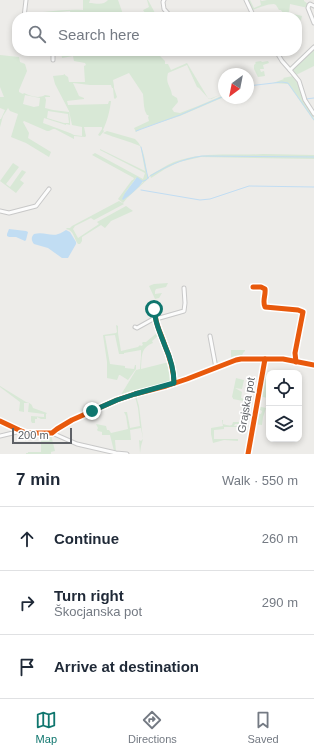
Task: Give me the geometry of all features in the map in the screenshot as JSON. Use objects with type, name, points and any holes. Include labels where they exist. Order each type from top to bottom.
[{"type":"street","points":[[25,12],[26,0]]},
{"type":"street","points":[[164,0],[164,9],[167,12]]},
{"type":"street","points":[[246,0],[252,12]]},
{"type":"street","points":[[314,6],[310,4],[308,8],[314,23]]},
{"type":"street","points":[[290,70],[314,47]]},
{"type":"street","points":[[279,56],[299,81],[305,100],[314,114]]},
{"type":"street","points":[[0,211],[9,213],[36,206],[49,189]]},
{"type":"street","points":[[253,287],[265,289],[265,307],[298,310],[303,312],[295,353],[296,362]]},
{"type":"street","points":[[135,327],[137,328],[155,319],[184,311],[184,288]]},
{"type":"street","points":[[155,306],[155,319],[166,348],[173,372],[174,383]]},
{"type":"street","points":[[210,336],[216,368]]},
{"type":"street","points":[[52,433],[72,420],[117,400],[174,383],[241,359],[282,359],[314,365]]},
{"type":"street","name":"Grajska pot","points":[[248,454],[265,359]]},
{"type":"street","points":[[0,421],[26,433],[52,433],[77,444],[127,454]]},
{"type":"street","points":[[0,436],[17,432],[19,430]]},
{"type":"green space","points":[[83,0],[90,0],[89,3],[99,4],[108,0],[118,0],[122,12],[43,12],[63,10],[83,10]]},
{"type":"green space","points":[[147,0],[154,12],[144,12],[143,10],[149,7]]},
{"type":"green space","points":[[247,0],[250,0],[254,8],[261,5],[260,0],[304,0],[308,4],[308,8],[290,4],[289,12],[282,12],[274,4],[265,5],[252,10]]},
{"type":"green space","points":[[314,48],[314,66],[296,75],[292,69]]},
{"type":"green space","points":[[0,55],[19,57],[20,62],[25,64],[27,71],[19,92],[33,97],[25,95],[23,104],[34,107],[39,106],[40,98],[35,97],[45,95],[50,96],[45,97],[45,108],[69,112],[70,125],[44,118],[43,123],[74,135],[82,136],[82,127],[72,125],[69,111],[55,84],[53,76],[65,74],[68,77],[69,82],[85,82],[84,66],[86,65],[85,63],[74,61],[73,56],[160,56],[165,61],[165,64],[168,64],[171,70],[187,63],[208,98],[197,87],[187,65],[168,73],[167,77],[172,95],[177,98],[178,102],[172,109],[174,112],[180,113],[218,98],[218,100],[180,116],[136,132],[134,128],[149,121],[149,116],[145,111],[143,94],[129,73],[113,80],[117,97],[115,99],[111,85],[73,83],[79,96],[84,99],[67,101],[68,105],[108,104],[109,101],[111,101],[103,130],[104,131],[100,136],[98,135],[102,127],[84,127],[86,136],[85,137],[74,136],[74,139],[55,129],[47,131],[24,121],[23,122],[29,133],[28,138],[51,152],[49,157],[26,143],[11,137],[18,114],[10,111],[8,108],[3,116],[0,127],[0,119],[5,110],[0,108],[0,97],[4,97],[0,87]],"holes":[[[48,111],[68,114],[69,123],[47,118]]]},
{"type":"green space","points":[[62,56],[73,56],[62,58]]},
{"type":"green space","points":[[268,61],[269,63],[263,65],[264,69],[260,69],[261,72],[264,71],[265,76],[258,77],[254,69],[255,62]]},
{"type":"green space","points":[[293,76],[314,117],[314,121],[288,84],[273,83],[284,79],[283,78]]},
{"type":"green space","points":[[107,131],[135,139],[141,147],[144,155],[149,178],[123,203],[118,199],[134,178],[92,155],[95,153],[143,179],[145,173],[100,150],[145,171],[141,148],[135,144],[103,133]],"holes":[[[136,178],[143,182],[131,193],[125,193]]]},
{"type":"green space","points":[[263,154],[314,155],[314,159],[201,157],[179,162],[151,178],[150,175],[174,162],[196,156]]},
{"type":"green space","points":[[13,163],[19,167],[6,184],[10,187],[22,170],[26,172],[20,180],[24,183],[16,193],[0,181]]},
{"type":"green space","points":[[119,201],[124,204],[94,220],[91,218],[75,226],[73,229],[78,238],[99,224],[97,222],[126,206],[133,211],[111,221],[105,228],[101,225],[82,237],[80,244],[78,244],[71,231],[66,229],[70,228]]},
{"type":"green space","points":[[168,283],[166,287],[156,289],[155,294],[162,293],[159,298],[155,299],[149,286]]},
{"type":"green space","points":[[116,325],[118,326],[121,351],[143,345],[143,342],[146,342],[158,332],[159,335],[152,341],[153,343],[146,347],[142,353],[141,369],[169,362],[173,383],[171,384],[171,382],[169,382],[169,384],[119,398],[136,370],[140,369],[141,350],[119,354],[115,335],[105,336],[110,364],[134,369],[136,365],[136,369],[128,380],[120,375],[117,380],[107,378],[107,362],[103,335],[116,333]]},
{"type":"green space","points":[[231,350],[245,351],[241,358],[231,361]]},
{"type":"green space","points":[[263,373],[266,374],[266,398],[259,396]]},
{"type":"green space","points":[[236,378],[244,380],[242,389],[235,388],[242,392],[241,398],[244,399],[243,401],[233,399],[232,397]]},
{"type":"green space","points":[[0,386],[29,403],[24,403],[24,412],[19,411],[20,402]]},
{"type":"green space","points":[[135,396],[139,406],[143,439],[141,428],[130,430],[131,440],[115,440],[116,452],[114,451],[110,435],[102,435],[102,432],[97,430],[98,428],[96,424],[106,426],[107,430],[111,433],[128,429],[124,412],[127,412],[130,428],[140,426]]},
{"type":"green space","points":[[29,403],[33,408],[47,413],[46,419],[37,417],[37,419],[35,419],[35,423],[32,423],[31,416],[44,417],[44,414],[28,412]]},
{"type":"green space","points":[[257,406],[266,408],[262,425],[254,424],[256,413],[261,414],[262,411],[257,408]]},
{"type":"green space","points":[[222,420],[223,424],[228,425],[232,425],[233,422],[239,422],[239,424],[235,424],[234,426],[239,426],[239,429],[238,427],[224,427],[224,429],[214,430],[214,439],[238,439],[238,441],[224,440],[213,443],[211,428],[223,426]]},
{"type":"green space","points":[[41,434],[51,435],[55,451],[51,452],[51,454],[26,454],[28,452],[41,452]]},
{"type":"green space","points":[[143,439],[140,453],[139,440],[141,441]]},
{"type":"water","points":[[137,177],[143,181],[137,189],[123,200],[122,199],[125,193]]},
{"type":"water","points":[[9,229],[28,232],[26,240],[7,236]]},
{"type":"water","points":[[66,230],[70,232],[76,242],[68,258],[62,258],[48,248],[34,244],[32,240],[34,234],[39,233],[53,235]]},
{"type":"waterway","points":[[254,85],[282,82],[288,83],[314,120]]},
{"type":"waterway","points":[[306,99],[314,98]]},
{"type":"waterway","points":[[136,131],[180,115],[218,99]]},
{"type":"waterway","points":[[141,147],[148,178]]},
{"type":"waterway","points":[[150,176],[175,163],[202,156],[314,157]]},
{"type":"waterway","points":[[143,181],[149,177]]},
{"type":"waterway","points":[[141,190],[200,200],[210,199],[249,186],[314,187]]},
{"type":"cycle path","points":[[253,287],[261,287],[265,289],[265,307],[298,310],[303,312],[295,353],[296,362]]},
{"type":"cycle path","points":[[155,306],[156,321],[168,352],[174,383]]},
{"type":"cycle path","points":[[248,454],[265,359]]},
{"type":"cycle path","points":[[0,421],[26,433],[52,433],[72,420],[117,400],[187,379],[236,360],[283,359],[314,365]]},
{"type":"route","points":[[92,411],[117,400],[174,383],[173,372],[163,339],[158,330],[154,309]]}]
